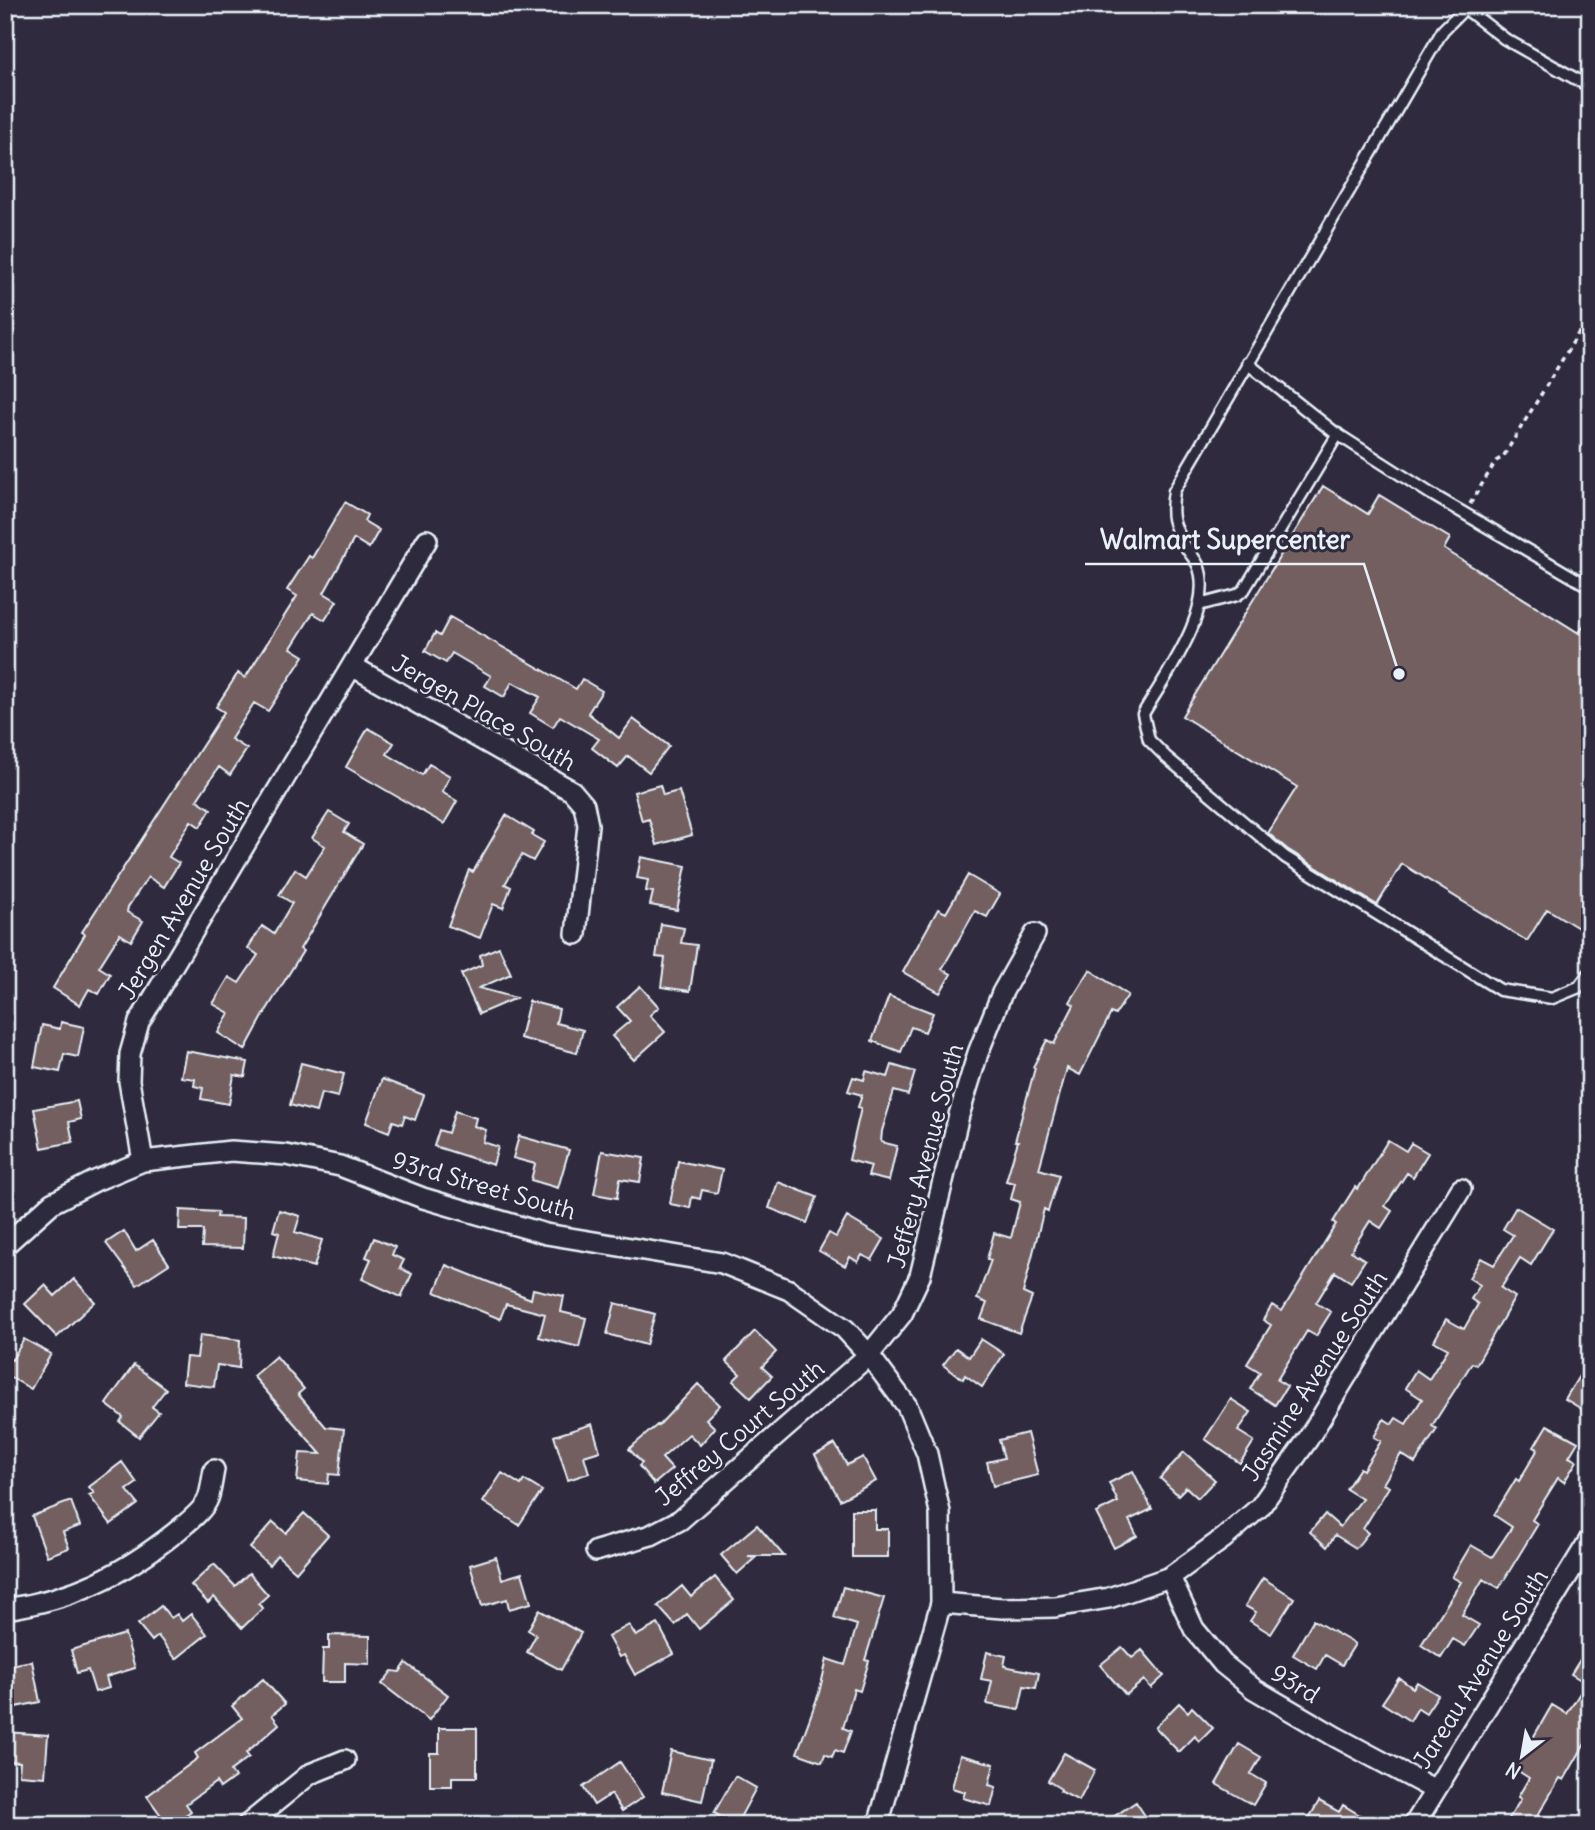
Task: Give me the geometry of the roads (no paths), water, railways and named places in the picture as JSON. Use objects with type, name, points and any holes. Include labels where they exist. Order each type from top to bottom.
[{"type":"street","name":"Jergen Avenue South","points":[[143,1161],[129,1081],[130,1054],[139,1022],[427,540]]},
{"type":"street","name":"Jergen Place South","points":[[352,666],[572,791],[584,805],[588,825],[576,934]]},
{"type":"street","name":"Jeffery Avenue South","points":[[869,1355],[902,1314],[920,1276],[959,1115],[978,1053],[1002,993],[1035,934]]},
{"type":"street","name":"93rd Street South","points":[[143,1161],[231,1151],[286,1155],[340,1166],[423,1198],[546,1234],[722,1263],[789,1290],[845,1329],[869,1355]]},
{"type":"street","points":[[5,1245],[51,1203],[143,1161]]},
{"type":"street","name":"Jasmine Avenue South","points":[[941,1603],[1002,1608],[1055,1607],[1109,1598],[1170,1577],[1224,1538],[1260,1507],[1308,1439],[1461,1189]]},
{"type":"street","points":[[869,1355],[907,1406],[928,1454],[940,1512],[941,1603],[880,1824]]},
{"type":"street","name":"Jeffrey Court South","points":[[596,1551],[651,1535],[680,1520],[869,1355]]},
{"type":"street","points":[[5,1609],[38,1604],[98,1584],[149,1553],[184,1525],[206,1502],[214,1470]]},
{"type":"street","name":"Jareau Avenue South","points":[[1414,1825],[1590,1539]]},
{"type":"street","name":"93rd","points":[[1170,1577],[1194,1629],[1223,1664],[1254,1689],[1435,1790]]},
{"type":"street","points":[[247,1825],[310,1774],[345,1760]]},
{"type":"lane","points":[[1590,88],[1505,39],[1463,7],[1443,30],[1174,491],[1170,515],[1184,545],[1198,565],[1202,593],[1192,629],[1143,713],[1149,740],[1285,857],[1500,990],[1552,998],[1579,987],[1590,972]]},
{"type":"lane","points":[[1247,363],[1338,434],[1590,587]]},
{"type":"lane","points":[[1199,605],[1237,595],[1244,590],[1338,434]]},
{"type":"place","name":"Walmart Supercenter","points":[[1399,674]]}]
